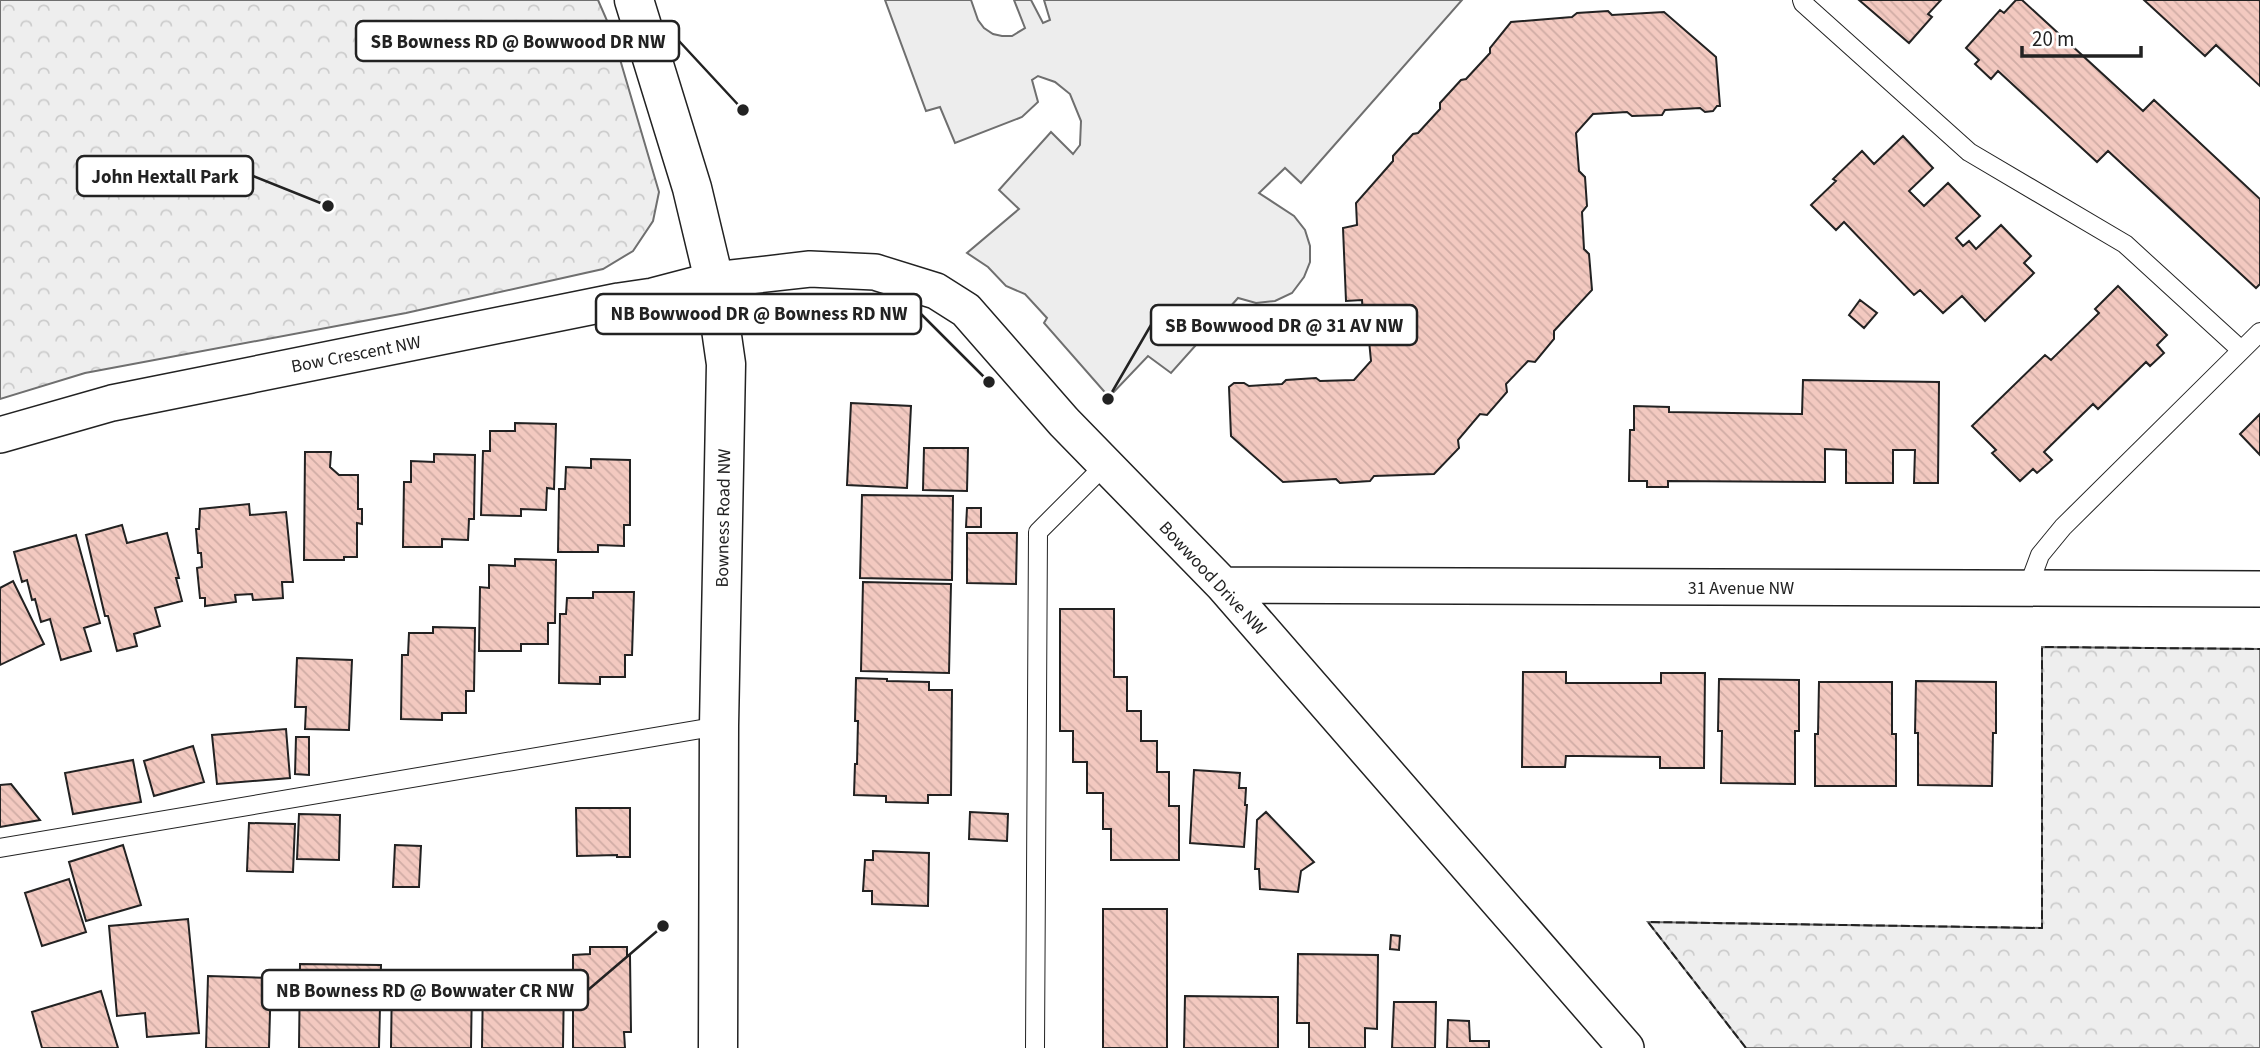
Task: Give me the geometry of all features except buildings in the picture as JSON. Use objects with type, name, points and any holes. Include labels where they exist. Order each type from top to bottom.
[{"type":"street","name":"Bowness Road NW","points":[[634,0],[692,188],[714,280],[726,364],[719,726],[718,1048]]},
{"type":"street","name":"Bowwood Drive NW","points":[[714,280],[810,269],[875,272],[936,291],[966,310],[1064,422],[1223,585],[1626,1048]]},
{"type":"street","name":"Bow Crescent NW","points":[[0,435],[112,403],[653,296],[714,280]]},
{"type":"street","name":"31 Avenue NW","points":[[1223,585],[2260,589]]},
{"type":"lane","points":[[1802,0],[1802,3],[1969,152],[2125,244],[2241,350]]},
{"type":"lane","points":[[2027,590],[2040,555],[2063,527],[2260,332]]},
{"type":"lane","points":[[1035,1048],[1038,532],[1105,464]]},
{"type":"lane","points":[[0,848],[719,726]]},
{"type":"green space","points":[[0,0],[598,0],[612,32],[659,192],[653,221],[633,251],[603,269],[406,313],[85,373],[0,399]]},
{"type":"green space","points":[[2042,647],[2260,649],[2260,1048],[1746,1048],[1648,922],[2042,928]]},
{"type":"shaded area","points":[[885,0],[971,0],[984,28],[993,34],[1012,36],[1025,28],[1014,0],[1031,0],[1043,23],[1050,20],[1044,0],[1462,0],[1301,183],[1285,168],[1259,193],[1294,216],[1305,230],[1310,246],[1310,262],[1304,277],[1292,293],[1275,301],[1256,303],[1238,298],[1171,373],[1148,356],[1109,397],[1044,323],[1047,318],[1025,294],[1006,286],[988,267],[967,253],[1019,209],[999,190],[1051,132],[1073,154],[1080,145],[1081,121],[1070,94],[1055,82],[1038,76],[1032,80],[1038,102],[1022,117],[955,143],[940,107],[926,111]]},
{"type":"fence","points":[[1746,1048],[1648,922],[2042,928],[2042,647],[2260,649]]},
{"type":"place","name":"SB Bowness RD @ Bowwood DR NW","points":[[743,110]]},
{"type":"place","name":"John Hextall Park","points":[[328,206]]},
{"type":"place","name":"NB Bowwood DR @ Bowness RD NW","points":[[989,382]]},
{"type":"place","name":"SB Bowwood DR @ 31 AV NW","points":[[1108,399]]},
{"type":"place","name":"NB Bowness RD @ Bowwater CR NW","points":[[663,926]]}]
